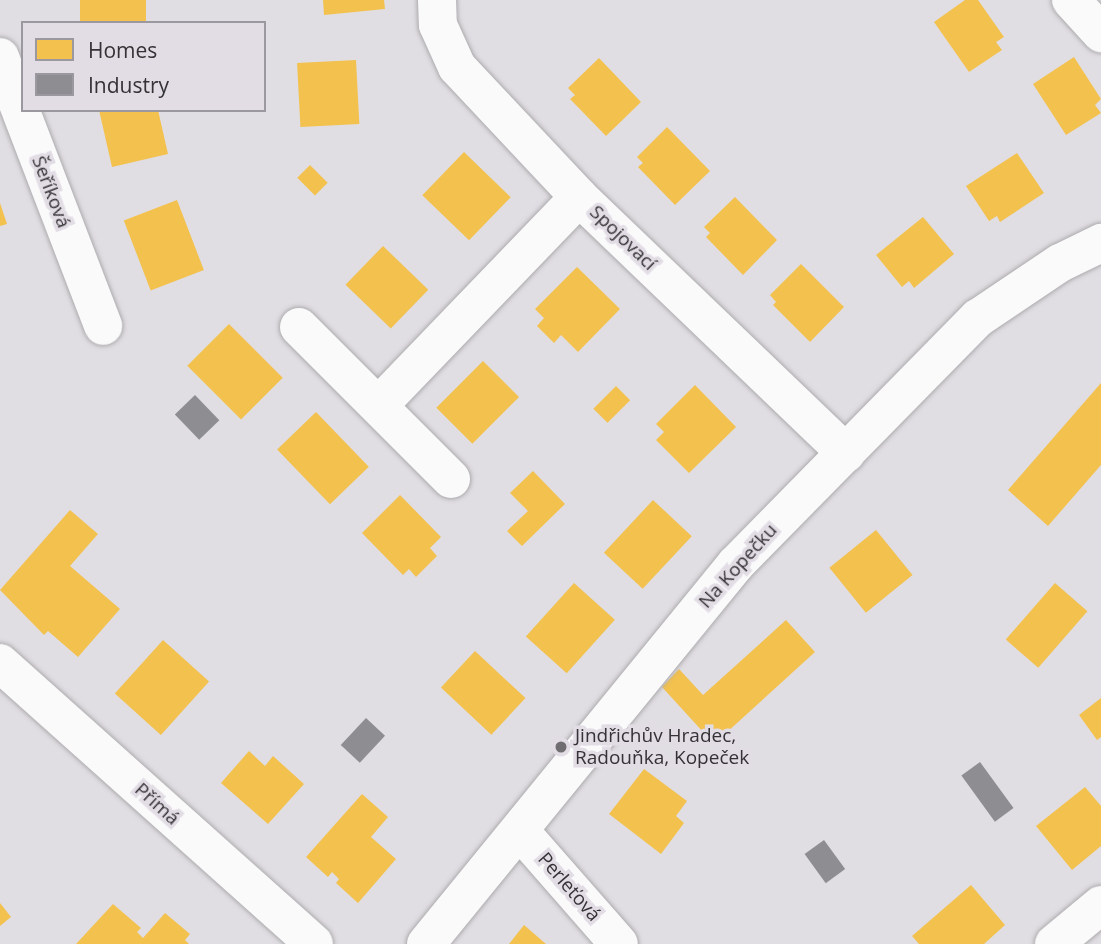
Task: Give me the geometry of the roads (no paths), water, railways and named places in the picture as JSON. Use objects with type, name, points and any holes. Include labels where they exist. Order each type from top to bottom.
[{"type":"street","name":"Spojovací","points":[[437,0],[438,25],[457,67],[579,197],[846,453]]},
{"type":"street","points":[[1071,0],[1101,33]]},
{"type":"street","name":"Šeříková","points":[[0,57],[21,112]]},
{"type":"street","name":"Šeříková","points":[[21,112],[103,326]]},
{"type":"street","points":[[380,404],[579,197]]},
{"type":"street","name":"Na Kopečku","points":[[426,944],[736,564],[978,318],[1060,263],[1101,243]]},
{"type":"street","points":[[299,327],[380,404],[451,479]]},
{"type":"street","name":"Přímá","points":[[0,663],[314,944]]},
{"type":"street","name":"Perleťová","points":[[520,831],[619,944]]},
{"type":"street","points":[[1054,944],[1101,905]]},
{"type":"place","name":"Jindřichův Hradec, Radouňka, Kopeček","points":[[561,747]]}]
